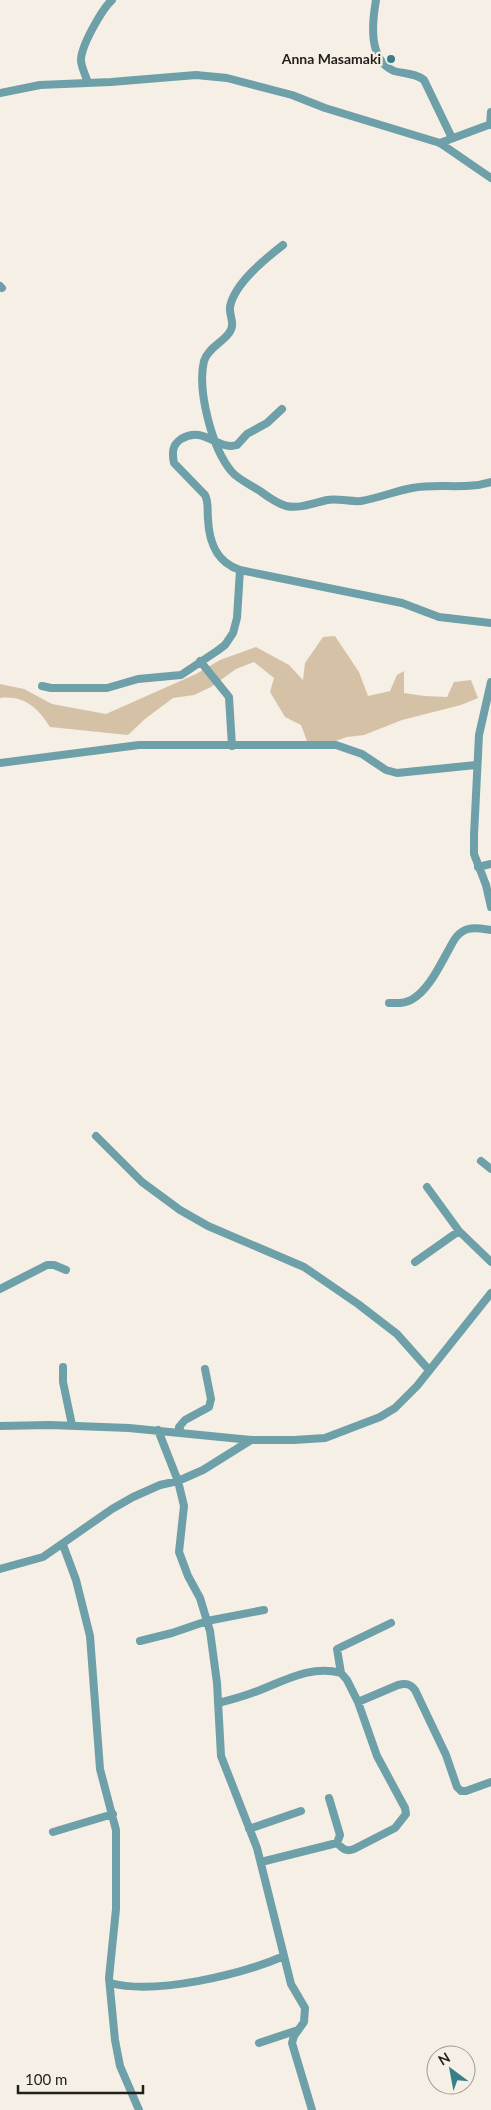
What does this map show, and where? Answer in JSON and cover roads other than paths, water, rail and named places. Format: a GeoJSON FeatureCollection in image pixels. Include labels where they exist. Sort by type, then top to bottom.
{"type":"FeatureCollection","features":[{"type":"Feature","properties":{"kind":"street"},"geometry":{"type":"LineString","coordinates":[[88,83],[81,60],[83,52],[99,15],[112,0]]}},
{"type":"Feature","properties":{"kind":"street"},"geometry":{"type":"LineString","coordinates":[[376,0],[374,45],[380,62],[390,69],[418,76],[424,80],[452,138]]}},
{"type":"Feature","properties":{"kind":"street"},"geometry":{"type":"LineString","coordinates":[[0,93],[40,86],[196,75],[226,78],[292,95],[325,108],[440,143],[491,178]]}},
{"type":"Feature","properties":{"kind":"street"},"geometry":{"type":"LineString","coordinates":[[440,143],[490,125],[491,112]]}},
{"type":"Feature","properties":{"kind":"street"},"geometry":{"type":"LineString","coordinates":[[283,245],[263,261],[236,291],[230,310],[232,328],[204,360],[205,399],[212,439],[233,473],[271,500],[286,506],[307,505],[340,499],[358,501],[412,488],[482,485],[491,482]]}},
{"type":"Feature","properties":{"kind":"street"},"geometry":{"type":"LineString","coordinates":[[282,409],[266,423],[247,434],[237,446],[225,444],[201,435],[183,438],[174,446],[174,463],[177,469],[191,479],[205,495],[209,529],[214,550],[220,558],[240,570],[402,602],[439,617],[491,623]]}},
{"type":"Feature","properties":{"kind":"street"},"geometry":{"type":"LineString","coordinates":[[42,686],[51,688],[107,688],[138,679],[181,674],[225,645],[233,633],[237,618],[240,570]]}},
{"type":"Feature","properties":{"kind":"street"},"geometry":{"type":"LineString","coordinates":[[200,661],[229,696],[232,746]]}},
{"type":"Feature","properties":{"kind":"street"},"geometry":{"type":"LineString","coordinates":[[491,682],[479,735],[474,835],[474,854],[486,885],[491,908]]}},
{"type":"Feature","properties":{"kind":"street"},"geometry":{"type":"LineString","coordinates":[[0,763],[138,745],[336,746],[362,754],[386,770],[397,773],[476,765]]}},
{"type":"Feature","properties":{"kind":"street"},"geometry":{"type":"LineString","coordinates":[[478,868],[491,864]]}},
{"type":"Feature","properties":{"kind":"street"},"geometry":{"type":"LineString","coordinates":[[389,1003],[403,1004],[420,994],[460,933],[470,928],[491,930]]}},
{"type":"Feature","properties":{"kind":"street"},"geometry":{"type":"LineString","coordinates":[[96,1136],[142,1182],[180,1210],[208,1226],[304,1267],[358,1304],[397,1334],[429,1370]]}},
{"type":"Feature","properties":{"kind":"street"},"geometry":{"type":"LineString","coordinates":[[481,1161],[491,1169]]}},
{"type":"Feature","properties":{"kind":"street"},"geometry":{"type":"LineString","coordinates":[[426,1187],[459,1231],[491,1262]]}},
{"type":"Feature","properties":{"kind":"street"},"geometry":{"type":"LineString","coordinates":[[415,1262],[459,1231]]}},
{"type":"Feature","properties":{"kind":"street"},"geometry":{"type":"LineString","coordinates":[[0,1289],[47,1265],[54,1265],[66,1270]]}},
{"type":"Feature","properties":{"kind":"street"},"geometry":{"type":"LineString","coordinates":[[0,1426],[72,1425],[158,1430],[251,1440],[325,1438],[391,1411],[406,1398],[489,1298]]}},
{"type":"Feature","properties":{"kind":"street"},"geometry":{"type":"LineString","coordinates":[[63,1367],[72,1425]]}},
{"type":"Feature","properties":{"kind":"street"},"geometry":{"type":"LineString","coordinates":[[181,1432],[179,1427],[185,1420],[209,1407],[211,1399],[205,1369]]}},
{"type":"Feature","properties":{"kind":"street"},"geometry":{"type":"LineString","coordinates":[[158,1430],[178,1481],[184,1506],[179,1552],[208,1621],[218,1702],[221,1756],[261,1862],[291,1984],[305,2008],[304,2022],[292,2042],[312,2110]]}},
{"type":"Feature","properties":{"kind":"street"},"geometry":{"type":"LineString","coordinates":[[0,1569],[43,1557],[133,1497],[203,1470],[251,1440]]}},
{"type":"Feature","properties":{"kind":"street"},"geometry":{"type":"LineString","coordinates":[[63,1545],[76,1580],[90,1636],[100,1770],[113,1814],[117,1842],[116,1909],[110,1983],[112,2016],[120,2066],[139,2110]]}},
{"type":"Feature","properties":{"kind":"street"},"geometry":{"type":"LineString","coordinates":[[140,1641],[208,1621],[264,1610]]}},
{"type":"Feature","properties":{"kind":"street"},"geometry":{"type":"LineString","coordinates":[[341,1673],[337,1649],[391,1623]]}},
{"type":"Feature","properties":{"kind":"street"},"geometry":{"type":"LineString","coordinates":[[218,1702],[252,1694],[299,1674],[336,1671],[341,1673],[347,1680],[358,1702],[377,1756],[405,1808],[406,1814],[396,1828],[354,1849],[344,1850],[337,1843]]}},
{"type":"Feature","properties":{"kind":"street"},"geometry":{"type":"LineString","coordinates":[[358,1702],[398,1685],[410,1684],[415,1690],[436,1732],[457,1787],[461,1791],[466,1791],[491,1782]]}},
{"type":"Feature","properties":{"kind":"street"},"geometry":{"type":"LineString","coordinates":[[329,1798],[340,1835],[337,1843]]}},
{"type":"Feature","properties":{"kind":"street"},"geometry":{"type":"LineString","coordinates":[[250,1829],[301,1811]]}},
{"type":"Feature","properties":{"kind":"street"},"geometry":{"type":"LineString","coordinates":[[53,1832],[113,1814]]}},
{"type":"Feature","properties":{"kind":"street"},"geometry":{"type":"LineString","coordinates":[[261,1862],[337,1843]]}},
{"type":"Feature","properties":{"kind":"street"},"geometry":{"type":"LineString","coordinates":[[110,1983],[133,1987],[196,1981],[243,1971],[284,1956]]}},
{"type":"Feature","properties":{"kind":"street"},"geometry":{"type":"LineString","coordinates":[[259,2043],[299,2030]]}},
{"type":"Feature","properties":{"kind":"place","name":"Anna Masamaki"},"geometry":{"type":"Point","coordinates":[391,59]}}]}
